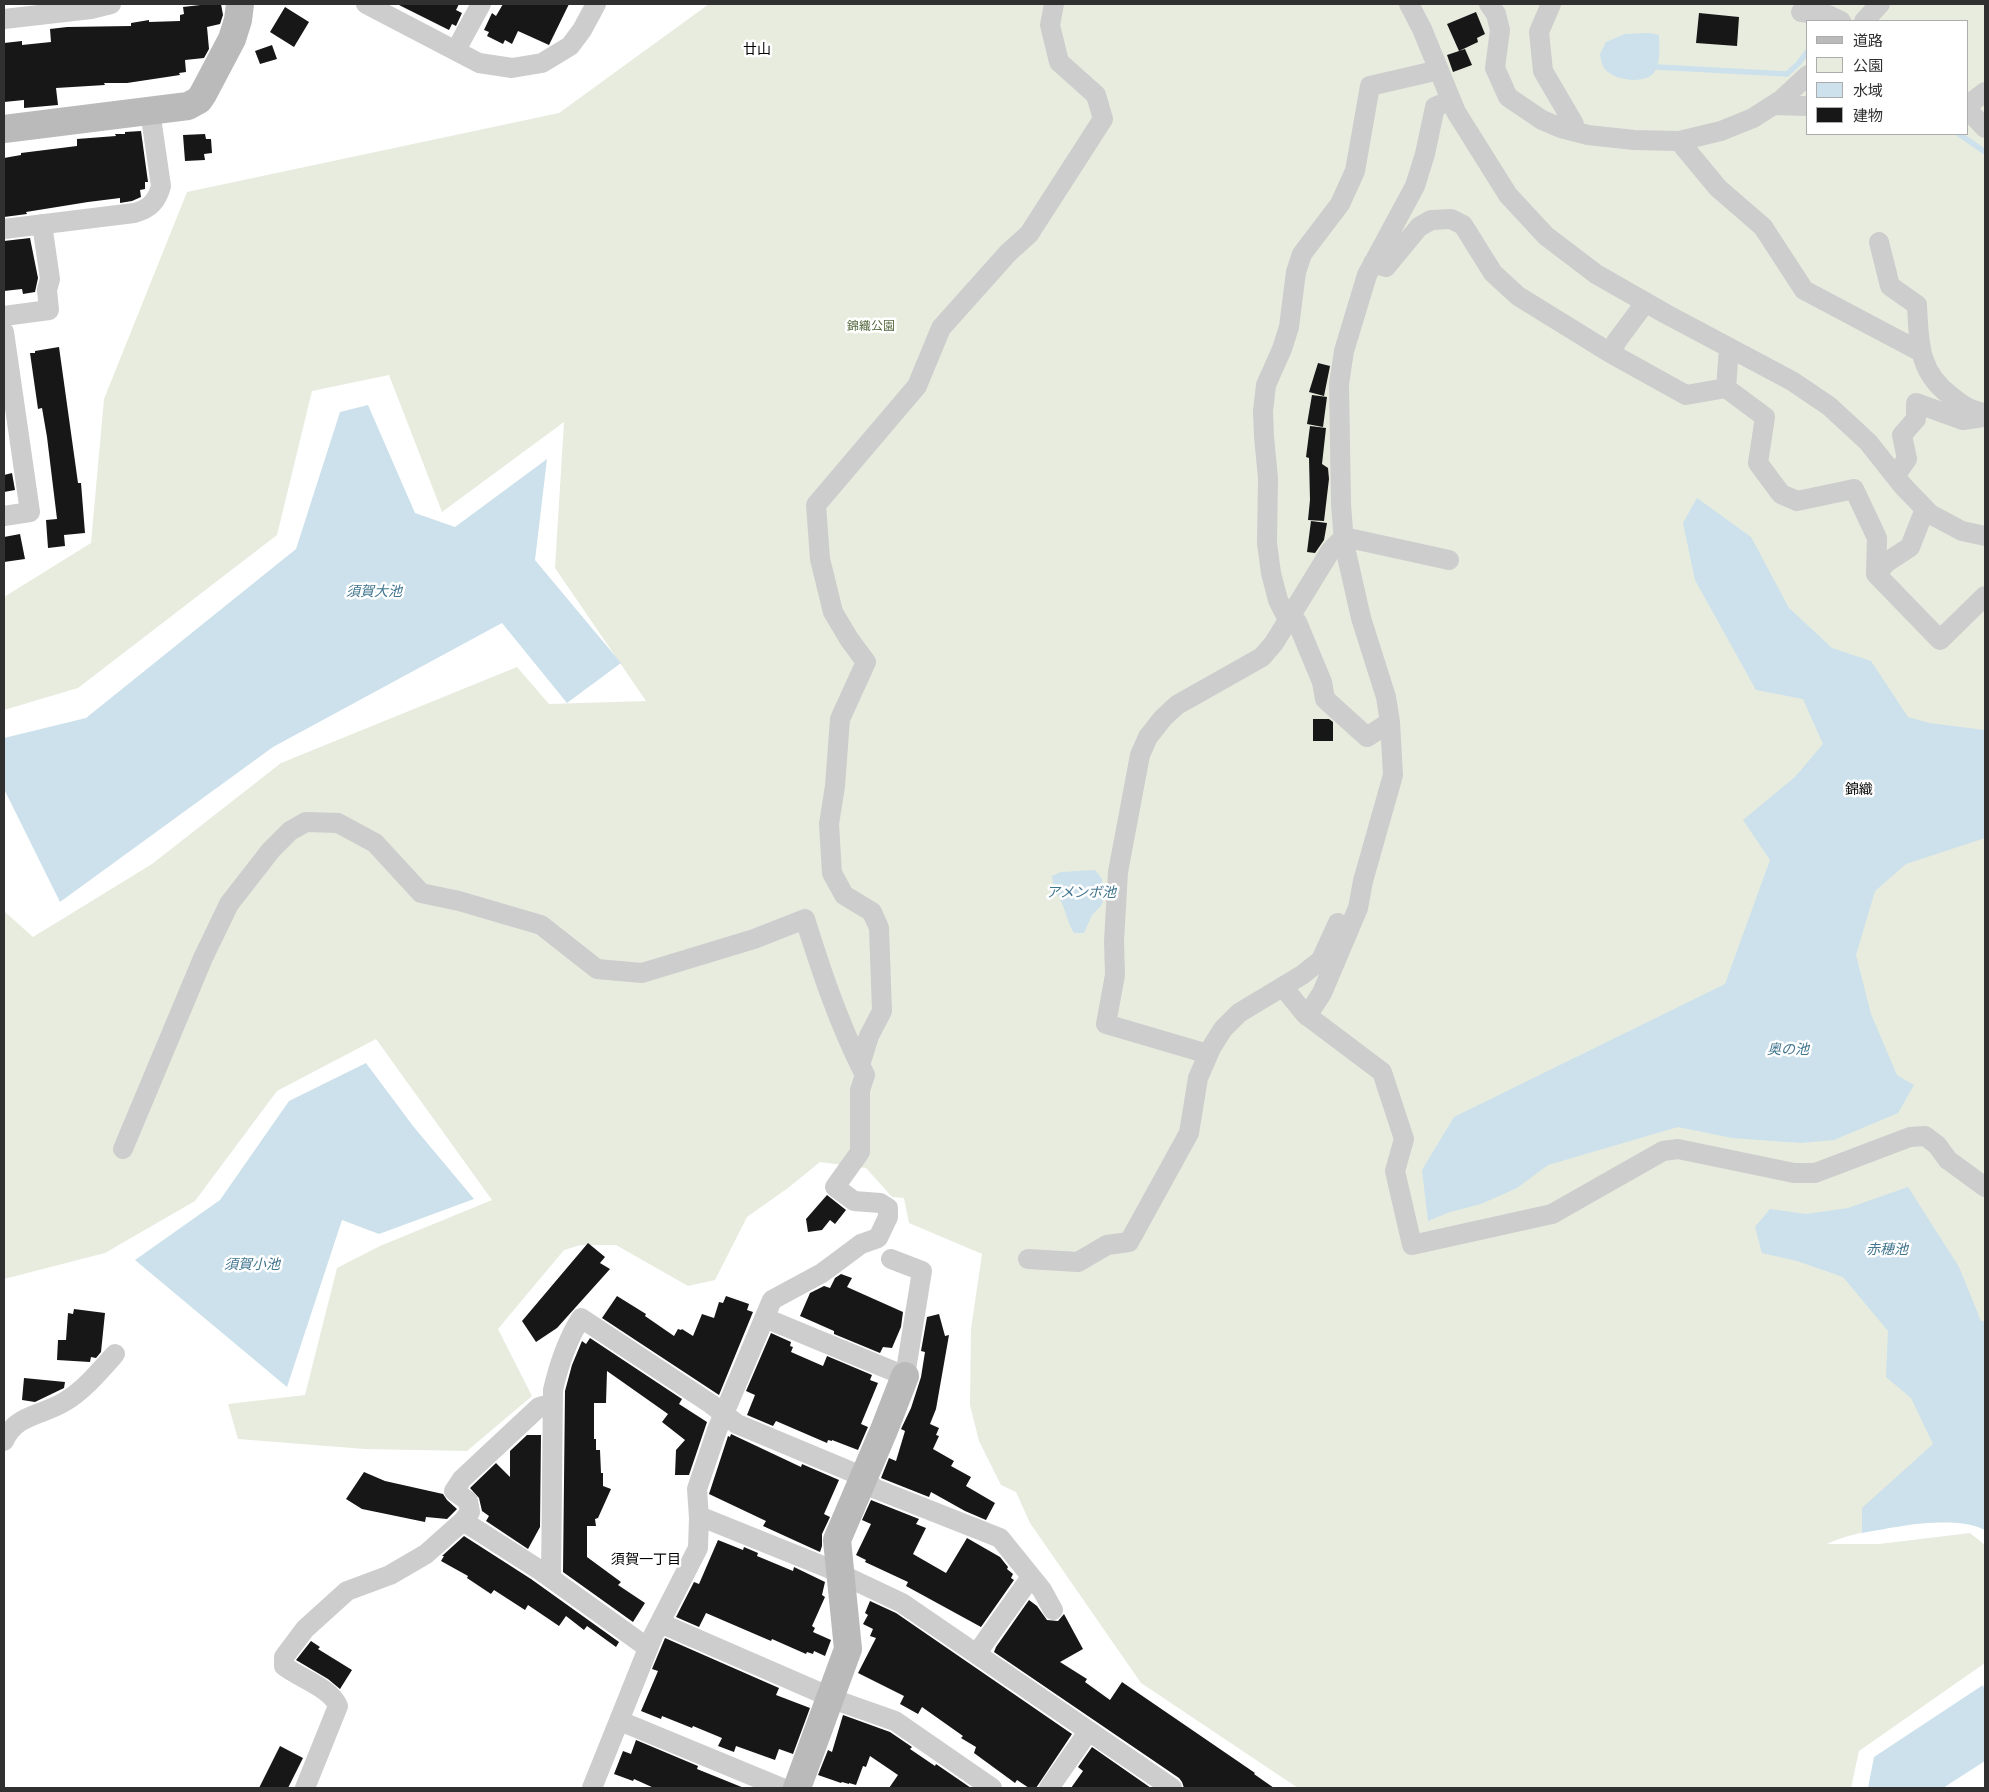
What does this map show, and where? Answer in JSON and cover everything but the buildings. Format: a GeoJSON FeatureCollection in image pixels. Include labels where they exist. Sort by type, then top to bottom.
{"type":"FeatureCollection","features":[{"type":"Feature","properties":{"kind":"street"},"geometry":{"type":"LineString","coordinates":[[4,20],[91,9],[111,4]]}},
{"type":"Feature","properties":{"kind":"street"},"geometry":{"type":"LineString","coordinates":[[4,129],[188,106],[199,100],[232,39],[238,20],[240,4]]}},
{"type":"Feature","properties":{"kind":"street"},"geometry":{"type":"LineString","coordinates":[[456,50],[481,4]]}},
{"type":"Feature","properties":{"kind":"street"},"geometry":{"type":"LineString","coordinates":[[370,5],[479,63],[512,68],[542,63],[570,46],[582,30],[596,4]]}},
{"type":"Feature","properties":{"kind":"street"},"geometry":{"type":"LineString","coordinates":[[860,1065],[869,1036],[882,1010],[879,928],[872,912],[844,895],[832,873],[829,824],[840,719],[866,662],[849,639],[834,612],[820,559],[816,505],[917,386],[941,328],[1008,253],[1030,234],[1102,119],[1096,95],[1059,62],[1050,25],[1054,4]]}},
{"type":"Feature","properties":{"kind":"street"},"geometry":{"type":"LineString","coordinates":[[1409,4],[1422,29],[1456,112],[1508,195],[1546,236],[1596,274],[1645,303],[1792,381],[1830,406],[1868,442],[1894,476],[1930,514],[1962,531],[1985,536]]}},
{"type":"Feature","properties":{"kind":"street"},"geometry":{"type":"LineString","coordinates":[[1489,4],[1496,14],[1500,30],[1495,68],[1508,97],[1542,120],[1574,132],[1634,140],[1679,141],[1721,131],[1753,118],[1773,105],[1806,77]]}},
{"type":"Feature","properties":{"kind":"street"},"geometry":{"type":"LineString","coordinates":[[1551,4],[1539,32],[1543,71],[1574,124],[1574,132]]}},
{"type":"Feature","properties":{"kind":"street"},"geometry":{"type":"LineString","coordinates":[[1865,20],[1880,4]]}},
{"type":"Feature","properties":{"kind":"street"},"geometry":{"type":"LineString","coordinates":[[1802,12],[1828,15],[1839,20]]}},
{"type":"Feature","properties":{"kind":"street"},"geometry":{"type":"LineString","coordinates":[[1390,722],[1367,737],[1325,699],[1322,682],[1297,622],[1285,614],[1278,600],[1270,573],[1267,543],[1268,478],[1263,411],[1266,385],[1289,328],[1296,272],[1302,254],[1340,204],[1355,171],[1370,86],[1438,70]]}},
{"type":"Feature","properties":{"kind":"street"},"geometry":{"type":"LineString","coordinates":[[1969,104],[1985,92]]}},
{"type":"Feature","properties":{"kind":"street"},"geometry":{"type":"LineString","coordinates":[[1307,1016],[1322,993],[1358,908],[1363,881],[1393,775],[1390,722],[1386,697],[1361,618],[1344,537],[1340,504],[1339,384],[1344,351],[1367,276],[1416,186],[1435,107],[1451,100]]}},
{"type":"Feature","properties":{"kind":"street"},"geometry":{"type":"LineString","coordinates":[[1773,105],[1806,106]]}},
{"type":"Feature","properties":{"kind":"street"},"geometry":{"type":"LineString","coordinates":[[4,228],[134,213],[144,211],[152,205],[158,197],[160,186],[150,111]]}},
{"type":"Feature","properties":{"kind":"street"},"geometry":{"type":"LineString","coordinates":[[1969,111],[1985,128]]}},
{"type":"Feature","properties":{"kind":"street"},"geometry":{"type":"LineString","coordinates":[[1679,141],[1718,188],[1763,227],[1804,290],[1921,352]]}},
{"type":"Feature","properties":{"kind":"street"},"geometry":{"type":"LineString","coordinates":[[1373,263],[1386,267],[1419,227],[1431,220],[1451,219],[1463,225],[1494,273],[1518,296],[1612,354],[1686,395],[1726,388],[1765,417],[1758,463],[1781,494],[1797,501],[1854,489],[1877,538],[1876,574],[1940,640],[1985,596]]}},
{"type":"Feature","properties":{"kind":"street"},"geometry":{"type":"LineString","coordinates":[[4,316],[49,310],[47,290],[50,279],[42,224]]}},
{"type":"Feature","properties":{"kind":"street"},"geometry":{"type":"LineString","coordinates":[[1880,242],[1890,286],[1917,305],[1919,346],[1928,372],[1939,388],[1969,410],[1985,414]]}},
{"type":"Feature","properties":{"kind":"street"},"geometry":{"type":"LineString","coordinates":[[1612,354],[1616,342],[1645,303]]}},
{"type":"Feature","properties":{"kind":"street"},"geometry":{"type":"LineString","coordinates":[[4,332],[30,512],[4,516]]}},
{"type":"Feature","properties":{"kind":"street"},"geometry":{"type":"LineString","coordinates":[[1726,388],[1729,348]]}},
{"type":"Feature","properties":{"kind":"street"},"geometry":{"type":"LineString","coordinates":[[1894,476],[1907,459],[1902,436],[1916,420],[1916,403],[1964,420],[1985,414]]}},
{"type":"Feature","properties":{"kind":"street"},"geometry":{"type":"LineString","coordinates":[[1876,574],[1887,562],[1910,547],[1925,509]]}},
{"type":"Feature","properties":{"kind":"street"},"geometry":{"type":"LineString","coordinates":[[1208,1054],[1106,1024],[1115,975],[1114,941],[1118,872],[1140,755],[1148,737],[1163,718],[1177,705],[1262,657],[1274,643],[1331,550],[1344,537]]}},
{"type":"Feature","properties":{"kind":"street"},"geometry":{"type":"LineString","coordinates":[[1344,537],[1449,560]]}},
{"type":"Feature","properties":{"kind":"street"},"geometry":{"type":"LineString","coordinates":[[123,1149],[203,958],[229,904],[271,850],[290,830],[306,822],[338,823],[375,843],[421,893],[459,901],[540,925],[597,969],[642,973],[754,939],[806,919],[825,984],[841,1026],[865,1075],[860,1090],[860,1152],[835,1187],[854,1201],[880,1203],[888,1208],[888,1217],[878,1238],[861,1244],[822,1273],[772,1300],[724,1414],[697,1489],[699,1516],[698,1548],[648,1648],[592,1788]]}},
{"type":"Feature","properties":{"kind":"street"},"geometry":{"type":"LineString","coordinates":[[1028,1259],[1078,1262],[1107,1245],[1129,1242],[1189,1133],[1198,1078],[1208,1054],[1223,1029],[1239,1013],[1302,976],[1321,960],[1352,895],[1363,881]]}},
{"type":"Feature","properties":{"kind":"street"},"geometry":{"type":"LineString","coordinates":[[1283,987],[1307,1016],[1382,1072],[1404,1139],[1395,1171],[1412,1245],[1552,1214],[1662,1151],[1678,1149],[1794,1173],[1816,1173],[1910,1137],[1925,1136],[1937,1144],[1948,1160],[1985,1187]]}},
{"type":"Feature","properties":{"kind":"street"},"geometry":{"type":"LineString","coordinates":[[796,1788],[848,1649],[837,1540],[905,1376],[922,1271],[890,1259]]}},
{"type":"Feature","properties":{"kind":"street"},"geometry":{"type":"LineString","coordinates":[[551,1578],[553,1390],[558,1369],[572,1332],[581,1318],[737,1424],[852,1472],[876,1489],[1000,1538],[1042,1590],[1053,1610]]}},
{"type":"Feature","properties":{"kind":"street"},"geometry":{"type":"LineString","coordinates":[[764,1318],[905,1376]]}},
{"type":"Feature","properties":{"kind":"street"},"geometry":{"type":"LineString","coordinates":[[4,1441],[9,1430],[17,1423],[64,1403],[73,1396],[115,1354]]}},
{"type":"Feature","properties":{"kind":"street"},"geometry":{"type":"LineString","coordinates":[[305,1788],[338,1706],[335,1699],[328,1693],[284,1666],[284,1657],[305,1629],[347,1591],[390,1575],[426,1554],[462,1521],[470,1512],[468,1501],[454,1491],[462,1478],[539,1407],[553,1403]]}},
{"type":"Feature","properties":{"kind":"street"},"geometry":{"type":"LineString","coordinates":[[699,1516],[840,1574],[902,1603],[1172,1788]]}},
{"type":"Feature","properties":{"kind":"street"},"geometry":{"type":"LineString","coordinates":[[462,1521],[551,1578],[648,1648]]}},
{"type":"Feature","properties":{"kind":"street"},"geometry":{"type":"LineString","coordinates":[[977,1653],[1031,1577]]}},
{"type":"Feature","properties":{"kind":"street"},"geometry":{"type":"LineString","coordinates":[[660,1623],[830,1696],[895,1721],[992,1788]]}},
{"type":"Feature","properties":{"kind":"street"},"geometry":{"type":"LineString","coordinates":[[620,1721],[782,1788]]}},
{"type":"Feature","properties":{"kind":"street"},"geometry":{"type":"LineString","coordinates":[[1049,1788],[1088,1732]]}},
{"type":"Feature","properties":{"kind":"green space","name":"錦織公園"},"geometry":{"type":"Polygon","coordinates":[[[709,4],[1985,4],[1985,1530],[1971,1524],[1918,1524],[1859,1533],[1827,1544],[1879,1544],[1970,1533],[1985,1545],[1985,1663],[1859,1751],[1851,1788],[1298,1788],[1141,1683],[1030,1523],[1016,1492],[1001,1485],[979,1441],[970,1405],[971,1329],[982,1254],[909,1223],[904,1198],[892,1197],[866,1168],[820,1162],[788,1188],[747,1217],[715,1280],[688,1286],[616,1245],[581,1245],[564,1250],[498,1329],[532,1396],[467,1451],[365,1449],[238,1439],[228,1404],[305,1395],[337,1268],[380,1246],[492,1200],[376,1039],[277,1091],[195,1201],[105,1253],[4,1279],[4,911],[33,937],[152,864],[281,763],[517,667],[549,704],[646,701],[555,568],[564,422],[442,512],[389,375],[312,391],[277,535],[78,688],[4,710],[4,597],[91,543],[104,399],[187,192],[559,113],[709,4]]]}},
{"type":"Feature","properties":{"kind":"water"},"geometry":{"type":"Polygon","coordinates":[[[1649,33],[1659,35],[1658,63],[1651,75],[1638,80],[1623,79],[1609,73],[1604,68],[1600,54],[1606,42],[1625,34],[1649,33]]]}},
{"type":"Feature","properties":{"kind":"water","name":"須賀大池"},"geometry":{"type":"Polygon","coordinates":[[[368,405],[415,513],[455,527],[547,459],[535,560],[621,663],[567,703],[502,623],[273,747],[60,902],[4,789],[4,738],[86,718],[296,549],[340,412],[368,405]]]}},
{"type":"Feature","properties":{"kind":"water","name":"奥の池"},"geometry":{"type":"Polygon","coordinates":[[[1697,498],[1751,537],[1789,608],[1832,648],[1871,661],[1908,717],[1929,723],[1985,730],[1985,838],[1906,864],[1875,891],[1856,955],[1871,1014],[1897,1075],[1914,1085],[1898,1113],[1834,1140],[1801,1143],[1732,1138],[1678,1127],[1548,1165],[1517,1188],[1481,1204],[1450,1212],[1428,1221],[1422,1170],[1454,1117],[1725,984],[1770,860],[1743,820],[1795,777],[1823,744],[1803,699],[1756,690],[1695,580],[1683,523],[1697,498]]]}},
{"type":"Feature","properties":{"kind":"water","name":"アメンボ池"},"geometry":{"type":"Polygon","coordinates":[[[1095,870],[1102,879],[1103,901],[1101,906],[1092,915],[1084,933],[1074,933],[1055,889],[1052,876],[1061,872],[1095,870]]]}},
{"type":"Feature","properties":{"kind":"water","name":"須賀小池"},"geometry":{"type":"Polygon","coordinates":[[[366,1063],[413,1126],[474,1199],[379,1234],[342,1220],[287,1387],[135,1260],[220,1200],[289,1101],[366,1063]]]}},
{"type":"Feature","properties":{"kind":"water","name":"赤穂池"},"geometry":{"type":"Polygon","coordinates":[[[1908,1187],[1959,1267],[1981,1321],[1985,1321],[1985,1530],[1972,1525],[1941,1522],[1908,1525],[1862,1533],[1862,1508],[1933,1444],[1911,1398],[1886,1377],[1888,1331],[1843,1277],[1797,1261],[1762,1253],[1755,1227],[1770,1209],[1806,1214],[1848,1208],[1908,1187]]]}},
{"type":"Feature","properties":{"kind":"water"},"geometry":{"type":"Polygon","coordinates":[[[1983,1685],[1985,1691],[1985,1761],[1943,1788],[1868,1788],[1874,1757],[1983,1685]]]}},
{"type":"Feature","properties":{"kind":"waterway"},"geometry":{"type":"LineString","coordinates":[[1656,67],[1787,74],[1806,54]]}},
{"type":"Feature","properties":{"kind":"waterway"},"geometry":{"type":"LineString","coordinates":[[1960,135],[1985,152]]}},
{"type":"Feature","properties":{"kind":"district","name":"廿山"},"geometry":{"type":"Point","coordinates":[757,50]}},
{"type":"Feature","properties":{"kind":"district","name":"錦織"},"geometry":{"type":"Point","coordinates":[1859,790]}},
{"type":"Feature","properties":{"kind":"district","name":"須賀一丁目"},"geometry":{"type":"Point","coordinates":[646,1560]}}]}
